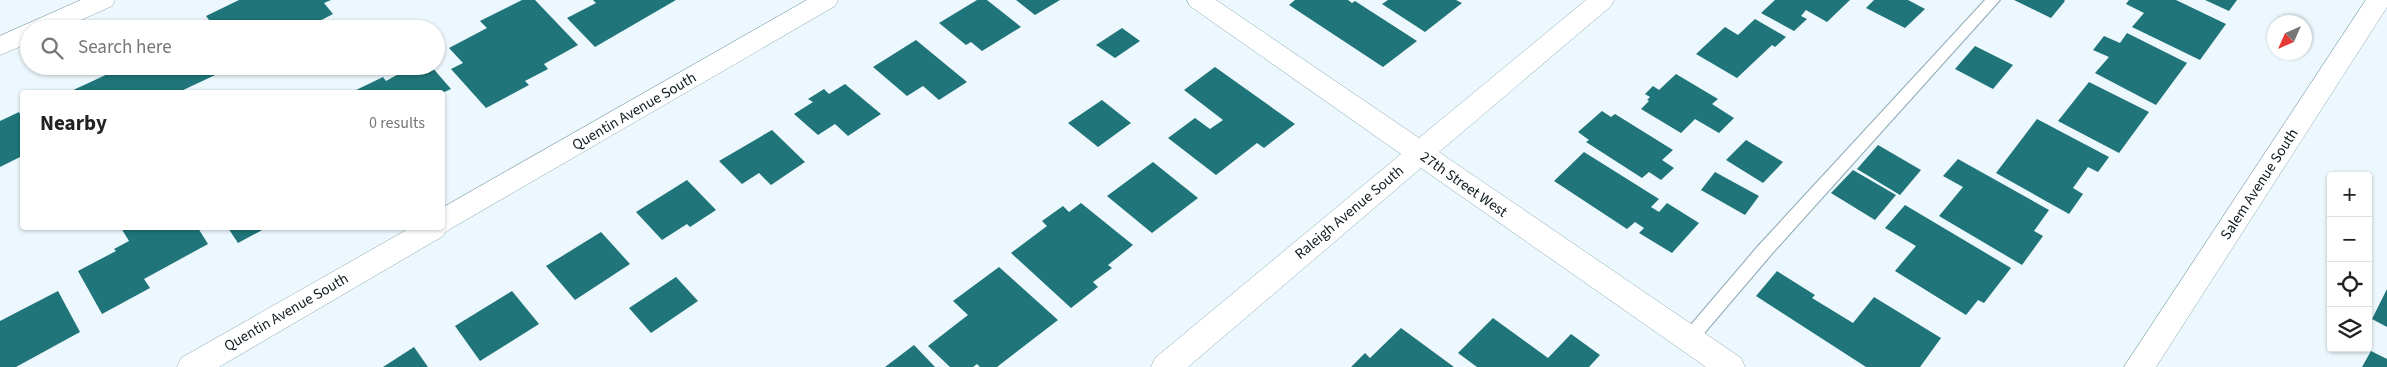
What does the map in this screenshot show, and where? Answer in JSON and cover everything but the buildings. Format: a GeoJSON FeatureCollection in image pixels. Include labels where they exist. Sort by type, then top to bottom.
{"type":"FeatureCollection","features":[{"type":"Feature","properties":{"kind":"street"},"geometry":{"type":"LineString","coordinates":[[58,20],[103,0]]}},
{"type":"Feature","properties":{"kind":"street","name":"Quentin Avenue South"},"geometry":{"type":"LineString","coordinates":[[445,220],[826,0]]}},
{"type":"Feature","properties":{"kind":"street","name":"27th Street West"},"geometry":{"type":"LineString","coordinates":[[1199,0],[1730,367]]}},
{"type":"Feature","properties":{"kind":"street","name":"Raleigh Avenue South"},"geometry":{"type":"LineString","coordinates":[[1166,367],[1602,0]]}},
{"type":"Feature","properties":{"kind":"street","name":"Salem Avenue South"},"geometry":{"type":"LineString","coordinates":[[2139,367],[2379,0]]}},
{"type":"Feature","properties":{"kind":"street"},"geometry":{"type":"LineString","coordinates":[[0,46],[20,37]]}},
{"type":"Feature","properties":{"kind":"street","name":"Quentin Avenue South"},"geometry":{"type":"LineString","coordinates":[[192,367],[430,230]]}},
{"type":"Feature","properties":{"kind":"lane"},"geometry":{"type":"LineString","coordinates":[[1689,339],[1764,251],[1993,0]]}}]}
